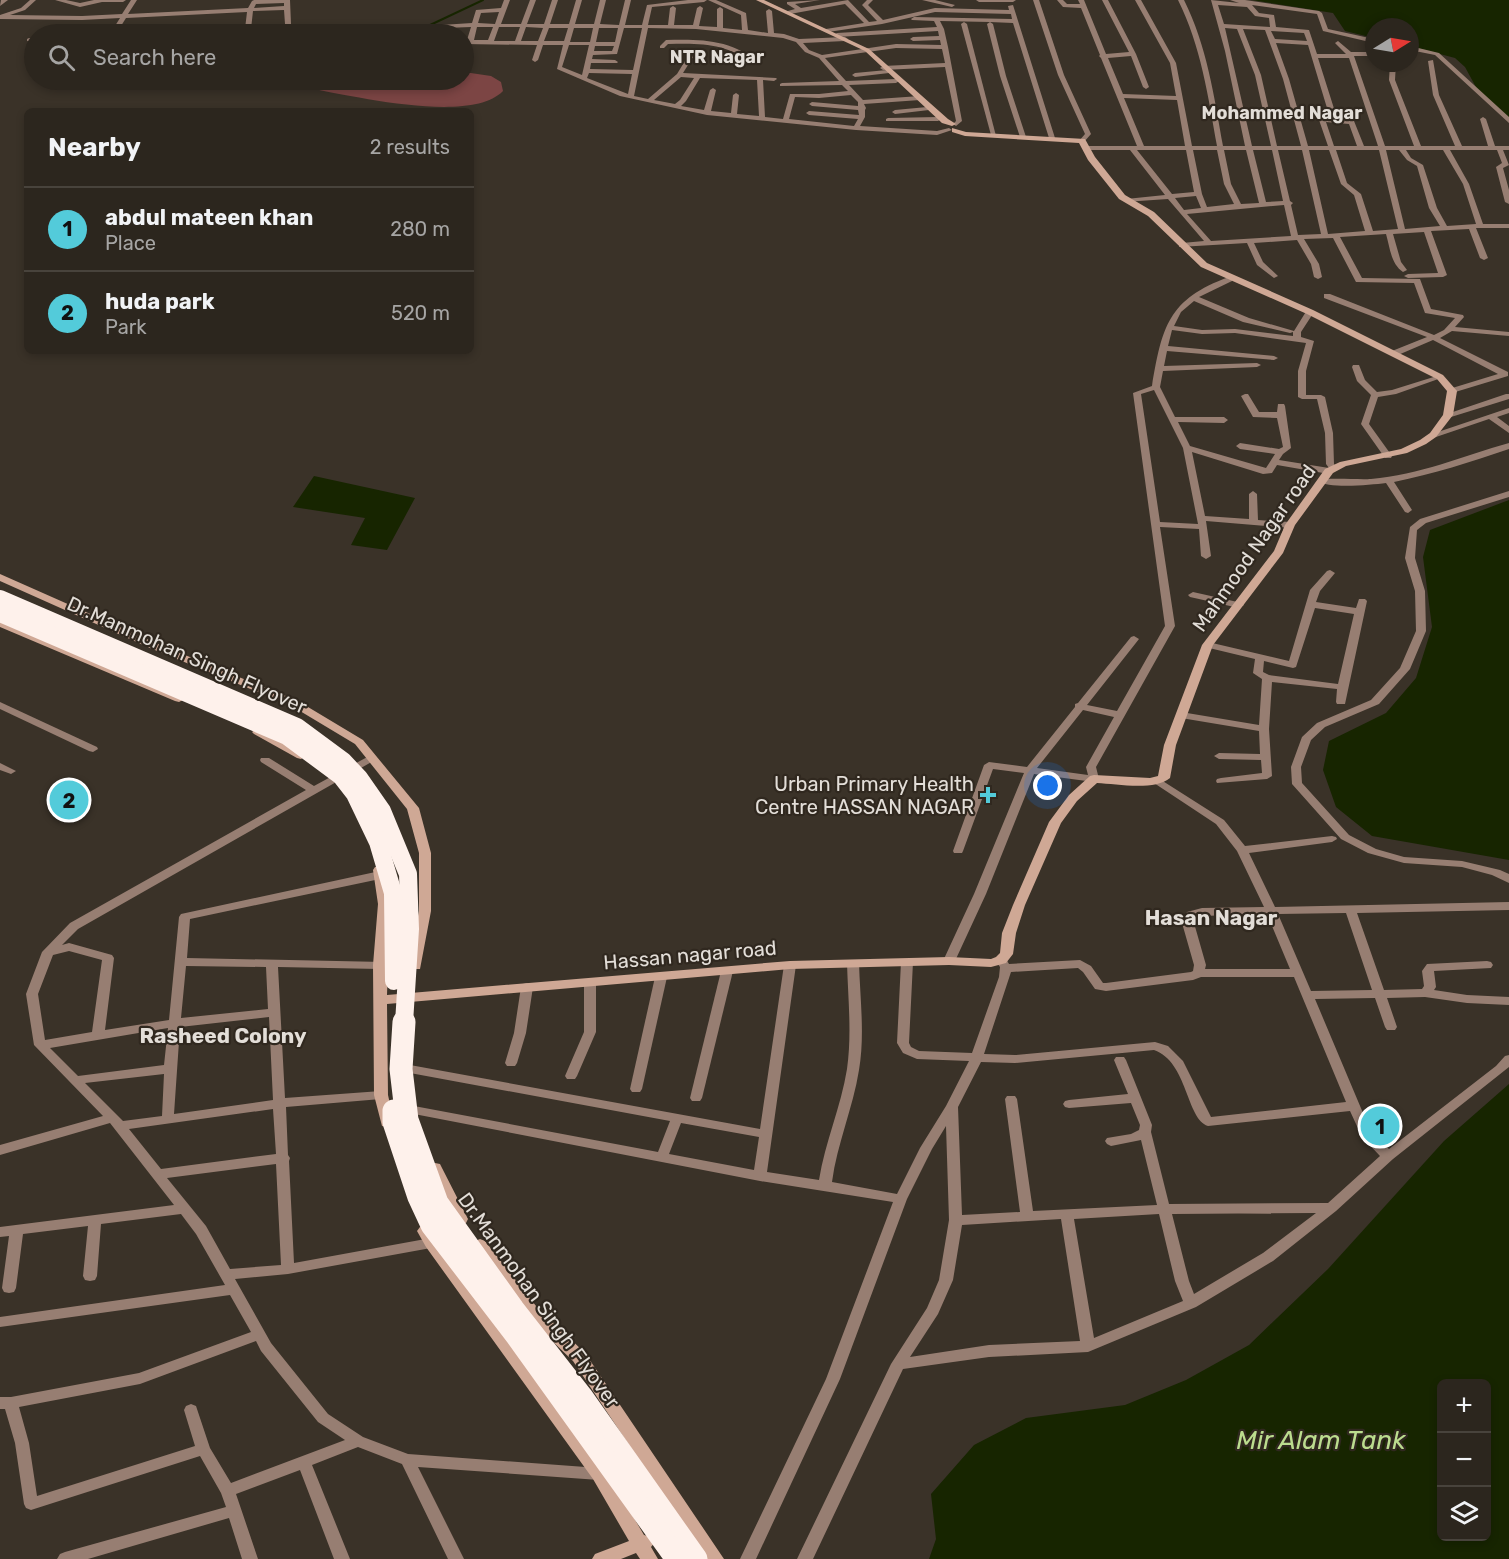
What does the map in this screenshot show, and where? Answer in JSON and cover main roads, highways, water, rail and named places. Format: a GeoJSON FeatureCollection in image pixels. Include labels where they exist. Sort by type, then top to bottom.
{"type":"FeatureCollection","features":[{"type":"Feature","properties":{"kind":"highway","name":"Dr.Manmohan Singh Flyover"},"geometry":{"type":"LineString","coordinates":[[0,599],[297,727],[343,761],[359,778],[382,811],[408,874],[410,929],[401,1069],[407,1120],[437,1203],[513,1308],[581,1396],[696,1559]]}},
{"type":"Feature","properties":{"kind":"highway","name":"Dr.Manmohan Singh Flyover"},"geometry":{"type":"LineString","coordinates":[[0,613],[288,736],[341,776],[355,794],[378,842],[393,892],[395,960],[391,1040],[394,1122],[419,1197],[432,1225],[518,1336],[677,1559]]}},
{"type":"Feature","properties":{"kind":"main road"},"geometry":{"type":"LineString","coordinates":[[759,0],[790,12],[865,50],[948,126]]}},
{"type":"Feature","properties":{"kind":"main road"},"geometry":{"type":"LineString","coordinates":[[886,69],[896,81],[948,126]]}},
{"type":"Feature","properties":{"kind":"main road","name":"Mahmood Nagar road"},"geometry":{"type":"LineString","coordinates":[[948,126],[965,134],[1052,138],[1084,145],[1126,201],[1151,214],[1195,259],[1229,279],[1310,312],[1440,376],[1452,392],[1448,415],[1433,435],[1404,451],[1331,469],[1322,481],[1290,525],[1279,551],[1208,645],[1170,746],[1164,778],[1158,782],[1094,779],[1073,798],[1055,822],[1019,905],[1009,933],[1004,964]]}},
{"type":"Feature","properties":{"kind":"main road"},"geometry":{"type":"LineString","coordinates":[[0,577],[294,703],[359,742],[413,808],[425,854],[425,911],[409,997],[410,1069],[414,1110],[428,1154],[458,1215],[530,1310],[579,1357],[716,1559]]}},
{"type":"Feature","properties":{"kind":"main road"},"geometry":{"type":"LineString","coordinates":[[0,623],[249,727],[299,753],[343,788],[359,816],[376,855],[380,875],[384,904],[380,965],[381,1095],[394,1152],[407,1193],[431,1243],[599,1474],[645,1552]]}},
{"type":"Feature","properties":{"kind":"main road","name":"Hassan nagar road"},"geometry":{"type":"LineString","coordinates":[[382,1000],[527,987],[590,984],[790,965],[949,961],[1004,964]]}},
{"type":"Feature","properties":{"kind":"main road"},"geometry":{"type":"LineString","coordinates":[[601,1559],[645,1552],[692,1524]]}},
{"type":"Feature","properties":{"kind":"water"},"geometry":{"type":"Polygon","coordinates":[[[1252,0],[1509,0],[1509,119],[1477,89],[1465,67],[1455,58],[1419,48],[1419,18],[1365,18],[1365,36],[1345,31],[1333,13],[1252,0]]]}},
{"type":"Feature","properties":{"kind":"water"},"geometry":{"type":"Polygon","coordinates":[[[314,476],[415,498],[387,550],[351,545],[365,518],[293,507],[314,476]]]}},
{"type":"Feature","properties":{"kind":"water"},"geometry":{"type":"Polygon","coordinates":[[[1509,500],[1509,860],[1372,836],[1336,807],[1323,770],[1329,741],[1386,713],[1416,678],[1432,627],[1423,557],[1430,530],[1509,500]]]}},
{"type":"Feature","properties":{"kind":"water","name":"Mir Alam Tank"},"geometry":{"type":"Polygon","coordinates":[[[1509,1084],[1509,1559],[929,1559],[936,1539],[931,1494],[974,1445],[1026,1418],[1125,1405],[1186,1380],[1249,1345],[1328,1269],[1444,1141],[1509,1084]]]}},
{"type":"Feature","properties":{"kind":"waterway"},"geometry":{"type":"LineString","coordinates":[[432,24],[483,0]]}},
{"type":"Feature","properties":{"kind":"place","name":"Urban Primary Health Centre HASSAN NAGAR"},"geometry":{"type":"Point","coordinates":[988,795]}},
{"type":"Feature","properties":{"kind":"place","name":"huda park"},"geometry":{"type":"Point","coordinates":[69,800]}},
{"type":"Feature","properties":{"kind":"place","name":"abdul mateen khan"},"geometry":{"type":"Point","coordinates":[1380,1126]}},
{"type":"Feature","properties":{"kind":"district","name":"NTR Nagar"},"geometry":{"type":"Point","coordinates":[717,57]}},
{"type":"Feature","properties":{"kind":"district","name":"Mohammed Nagar"},"geometry":{"type":"Point","coordinates":[1282,113]}},
{"type":"Feature","properties":{"kind":"district","name":"Hasan Nagar"},"geometry":{"type":"Point","coordinates":[1211,918]}},
{"type":"Feature","properties":{"kind":"district","name":"Rasheed Colony"},"geometry":{"type":"Point","coordinates":[223,1036]}}]}
